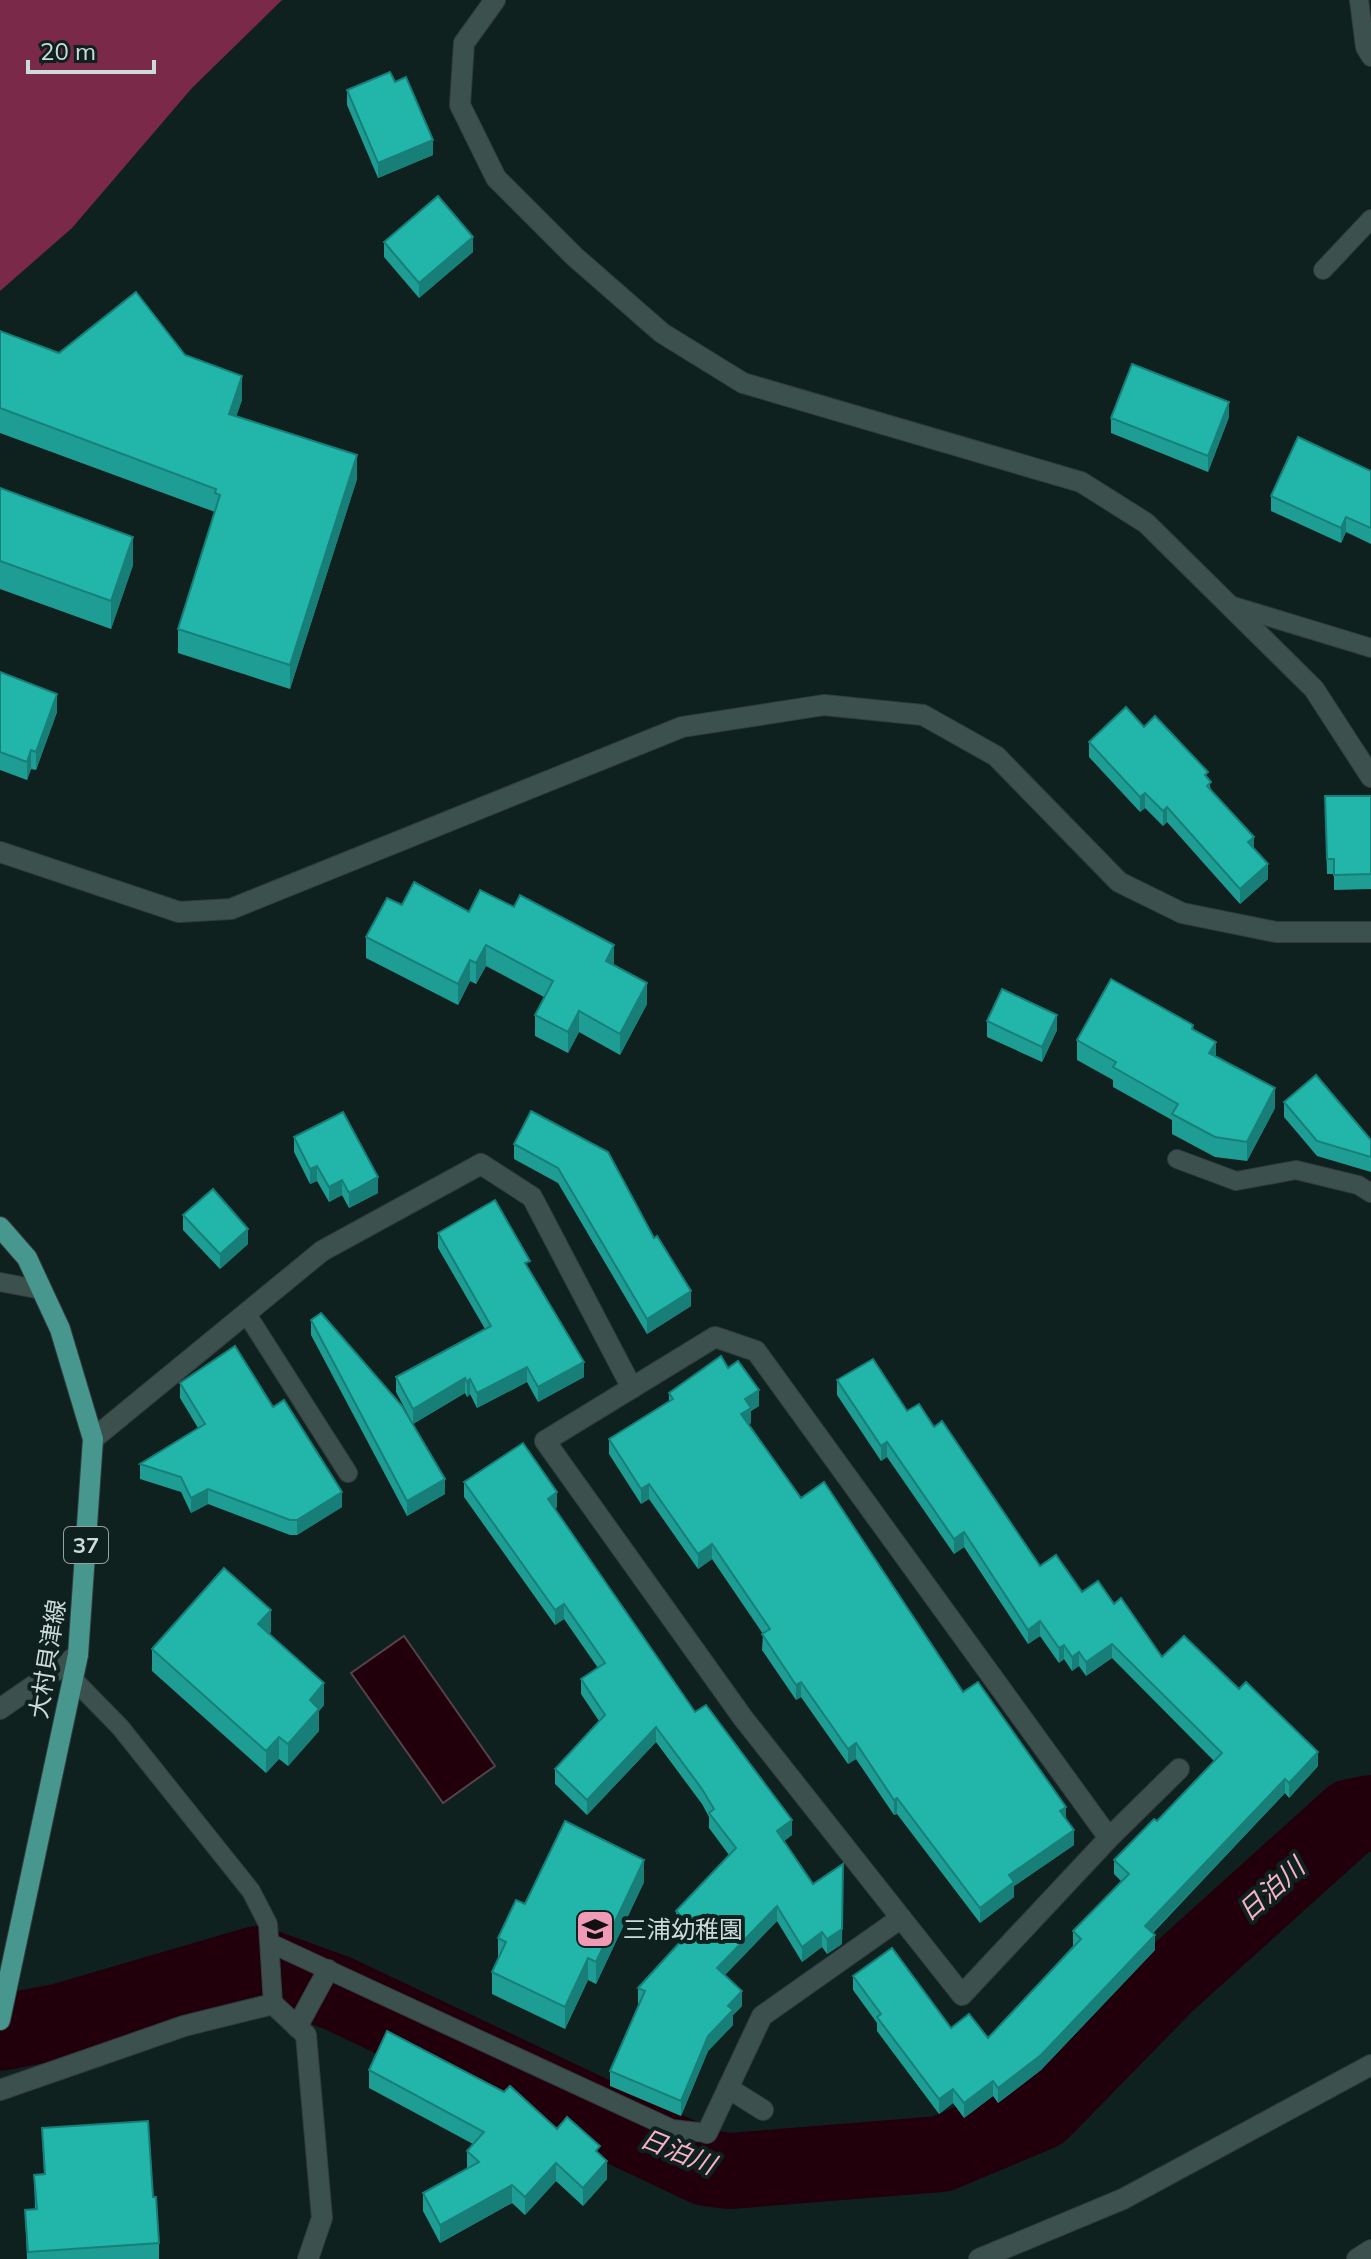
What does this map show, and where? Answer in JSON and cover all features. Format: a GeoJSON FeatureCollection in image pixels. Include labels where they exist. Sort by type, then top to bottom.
{"type":"FeatureCollection","features":[{"type":"Feature","properties":{"kind":"main road","name":"大村貝津線"},"geometry":{"type":"LineString","coordinates":[[0,1227],[27,1258],[60,1329],[93,1439],[78,1655],[0,2020]]}},
{"type":"Feature","properties":{"kind":"street"},"geometry":{"type":"LineString","coordinates":[[495,0],[464,43],[460,105],[496,178],[575,257],[662,333],[743,383],[1081,482],[1146,523],[1314,689],[1371,777]]}},
{"type":"Feature","properties":{"kind":"street"},"geometry":{"type":"LineString","coordinates":[[0,852],[179,912],[231,909],[682,727],[824,705],[923,715],[996,756],[1119,882],[1182,913],[1276,932],[1371,932]]}},
{"type":"Feature","properties":{"kind":"street"},"geometry":{"type":"LineString","coordinates":[[93,1439],[322,1251],[481,1164],[532,1197],[632,1388]]}},
{"type":"Feature","properties":{"kind":"street"},"geometry":{"type":"LineString","coordinates":[[1109,1838],[756,1351],[715,1337],[545,1441],[743,1718],[962,1995],[1109,1838],[1179,1769]]}},
{"type":"Feature","properties":{"kind":"street"},"geometry":{"type":"LineString","coordinates":[[0,1709],[78,1655]]}},
{"type":"Feature","properties":{"kind":"street"},"geometry":{"type":"LineString","coordinates":[[707,2133],[762,2016],[901,1918]]}},
{"type":"Feature","properties":{"kind":"street"},"geometry":{"type":"LineString","coordinates":[[298,2026],[328,1972]]}},
{"type":"Feature","properties":{"kind":"street"},"geometry":{"type":"LineString","coordinates":[[0,2090],[184,2026],[273,2002],[306,2035],[322,2218],[308,2259]]}},
{"type":"Feature","properties":{"kind":"street"},"geometry":{"type":"LineString","coordinates":[[979,2259],[1123,2199],[1371,2065]]}},
{"type":"Feature","properties":{"kind":"street"},"geometry":{"type":"LineString","coordinates":[[728,2088],[763,2110]]}},
{"type":"Feature","properties":{"kind":"street"},"geometry":{"type":"LineString","coordinates":[[1357,2259],[1371,2250]]}},
{"type":"Feature","properties":{"kind":"lane"},"geometry":{"type":"LineString","coordinates":[[1359,0],[1365,47],[1371,57]]}},
{"type":"Feature","properties":{"kind":"lane"},"geometry":{"type":"LineString","coordinates":[[1323,270],[1371,219]]}},
{"type":"Feature","properties":{"kind":"lane"},"geometry":{"type":"LineString","coordinates":[[1230,605],[1371,648]]}},
{"type":"Feature","properties":{"kind":"lane"},"geometry":{"type":"LineString","coordinates":[[1177,1159],[1236,1181],[1296,1170],[1358,1185],[1371,1193]]}},
{"type":"Feature","properties":{"kind":"lane"},"geometry":{"type":"LineString","coordinates":[[0,1282],[42,1290]]}},
{"type":"Feature","properties":{"kind":"lane"},"geometry":{"type":"LineString","coordinates":[[246,1313],[348,1473]]}},
{"type":"Feature","properties":{"kind":"lane"},"geometry":{"type":"LineString","coordinates":[[73,1679],[120,1727],[251,1891],[269,1934],[273,2002]]}},
{"type":"Feature","properties":{"kind":"lane"},"geometry":{"type":"LineString","coordinates":[[269,1934],[328,1972],[672,2129],[707,2133]]}},
{"type":"Feature","properties":{"kind":"shaded area"},"geometry":{"type":"Polygon","coordinates":[[[0,0],[282,0],[192,88],[72,228],[0,291],[0,0]]]}},
{"type":"Feature","properties":{"kind":"shaded area"},"geometry":{"type":"Polygon","coordinates":[[[404,1636],[495,1766],[443,1803],[351,1673],[404,1636]]]}},
{"type":"Feature","properties":{"kind":"building"},"geometry":{"type":"Polygon","coordinates":[[[390,72],[395,82],[406,77],[433,140],[378,163],[347,90],[390,72]]]}},
{"type":"Feature","properties":{"kind":"building"},"geometry":{"type":"Polygon","coordinates":[[[438,196],[473,237],[419,283],[384,242],[438,196]]]}},
{"type":"Feature","properties":{"kind":"building"},"geometry":{"type":"Polygon","coordinates":[[[136,292],[185,355],[242,376],[229,414],[357,455],[290,665],[178,629],[220,495],[215,493],[216,489],[0,408],[0,331],[59,353],[136,292]]]}},
{"type":"Feature","properties":{"kind":"building"},"geometry":{"type":"Polygon","coordinates":[[[1132,364],[1229,402],[1208,456],[1111,418],[1132,364]]]}},
{"type":"Feature","properties":{"kind":"building"},"geometry":{"type":"Polygon","coordinates":[[[1298,437],[1371,471],[1371,528],[1346,517],[1341,528],[1271,496],[1298,437]]]}},
{"type":"Feature","properties":{"kind":"building"},"geometry":{"type":"Polygon","coordinates":[[[0,488],[133,537],[111,601],[0,561],[0,488]]]}},
{"type":"Feature","properties":{"kind":"building"},"geometry":{"type":"Polygon","coordinates":[[[0,672],[57,694],[36,752],[31,750],[27,762],[0,752],[0,672]]]}},
{"type":"Feature","properties":{"kind":"building"},"geometry":{"type":"Polygon","coordinates":[[[1126,707],[1144,727],[1155,716],[1208,772],[1205,775],[1211,782],[1207,786],[1254,837],[1248,842],[1268,864],[1240,889],[1167,807],[1163,811],[1145,793],[1140,797],[1089,742],[1126,707]]]}},
{"type":"Feature","properties":{"kind":"building"},"geometry":{"type":"Polygon","coordinates":[[[1325,796],[1371,796],[1371,874],[1334,875],[1334,859],[1327,859],[1325,796]]]}},
{"type":"Feature","properties":{"kind":"building"},"geometry":{"type":"Polygon","coordinates":[[[414,882],[469,912],[480,890],[514,907],[520,895],[614,945],[606,961],[647,983],[620,1034],[579,1011],[568,1032],[535,1015],[553,981],[486,945],[476,963],[470,960],[458,984],[366,937],[387,898],[402,905],[414,882]]]}},
{"type":"Feature","properties":{"kind":"building"},"geometry":{"type":"Polygon","coordinates":[[[1111,979],[1193,1025],[1192,1029],[1216,1042],[1209,1053],[1275,1088],[1247,1142],[1215,1137],[1172,1114],[1178,1104],[1113,1067],[1116,1062],[1077,1040],[1111,979]]]}},
{"type":"Feature","properties":{"kind":"building"},"geometry":{"type":"Polygon","coordinates":[[[1002,989],[1057,1015],[1042,1047],[987,1021],[1002,989]]]}},
{"type":"Feature","properties":{"kind":"building"},"geometry":{"type":"Polygon","coordinates":[[[1316,1075],[1371,1140],[1371,1157],[1317,1141],[1284,1102],[1316,1075]]]}},
{"type":"Feature","properties":{"kind":"building"},"geometry":{"type":"Polygon","coordinates":[[[531,1111],[608,1152],[654,1238],[657,1236],[691,1291],[647,1319],[558,1168],[514,1144],[531,1111]]]}},
{"type":"Feature","properties":{"kind":"building"},"geometry":{"type":"Polygon","coordinates":[[[343,1112],[378,1177],[349,1193],[342,1180],[329,1187],[317,1166],[310,1169],[294,1137],[343,1112]]]}},
{"type":"Feature","properties":{"kind":"building"},"geometry":{"type":"Polygon","coordinates":[[[213,1189],[248,1229],[220,1254],[183,1215],[213,1189]]]}},
{"type":"Feature","properties":{"kind":"building"},"geometry":{"type":"Polygon","coordinates":[[[495,1200],[530,1261],[525,1263],[584,1362],[538,1387],[527,1367],[477,1393],[470,1379],[467,1382],[465,1378],[413,1409],[396,1377],[491,1326],[438,1233],[495,1200]]]}},
{"type":"Feature","properties":{"kind":"building"},"geometry":{"type":"Polygon","coordinates":[[[321,1313],[402,1406],[445,1479],[407,1501],[311,1320],[321,1313]]]}},
{"type":"Feature","properties":{"kind":"building"},"geometry":{"type":"Polygon","coordinates":[[[235,1346],[273,1407],[284,1400],[342,1492],[297,1520],[208,1489],[191,1498],[181,1477],[140,1464],[205,1424],[180,1383],[235,1346]]]}},
{"type":"Feature","properties":{"kind":"building"},"geometry":{"type":"Polygon","coordinates":[[[721,1356],[728,1368],[738,1361],[759,1390],[745,1399],[751,1408],[741,1414],[801,1498],[824,1482],[963,1692],[978,1682],[1066,1807],[1060,1811],[1074,1830],[1009,1875],[1014,1882],[980,1908],[897,1798],[894,1800],[856,1743],[848,1749],[801,1682],[796,1685],[762,1634],[770,1629],[712,1544],[698,1554],[649,1484],[641,1489],[609,1439],[673,1399],[669,1393],[721,1356]]]}},
{"type":"Feature","properties":{"kind":"building"},"geometry":{"type":"Polygon","coordinates":[[[873,1359],[907,1411],[919,1404],[934,1427],[942,1421],[1040,1566],[1056,1555],[1082,1592],[1098,1581],[1114,1604],[1121,1598],[1162,1657],[1184,1636],[1239,1689],[1246,1682],[1318,1752],[1289,1783],[1285,1779],[1145,1926],[1155,1935],[1041,2055],[998,2088],[993,2081],[964,2103],[953,2089],[939,2099],[877,2017],[881,2014],[853,1976],[892,1948],[951,2028],[969,2014],[988,2038],[1081,1939],[1073,1931],[1129,1874],[1114,1860],[1154,1819],[1157,1821],[1222,1753],[1112,1644],[1086,1662],[1079,1652],[1072,1657],[1064,1645],[1059,1648],[1040,1621],[1028,1630],[964,1532],[954,1539],[887,1442],[881,1446],[837,1380],[873,1359]]]}},
{"type":"Feature","properties":{"kind":"building"},"geometry":{"type":"Polygon","coordinates":[[[523,1443],[557,1492],[548,1499],[695,1712],[706,1705],[792,1820],[777,1831],[813,1884],[843,1864],[842,1929],[827,1939],[822,1932],[802,1947],[777,1906],[717,1968],[742,1991],[728,2006],[733,2010],[708,2036],[681,2101],[610,2071],[645,1991],[638,1988],[693,1928],[676,1911],[736,1848],[709,1813],[714,1809],[702,1789],[656,1727],[587,1800],[555,1769],[605,1715],[581,1679],[605,1663],[564,1604],[555,1610],[464,1482],[523,1443]]]}},
{"type":"Feature","properties":{"kind":"building"},"geometry":{"type":"Polygon","coordinates":[[[224,1568],[271,1610],[258,1624],[324,1683],[310,1700],[319,1709],[288,1744],[279,1737],[266,1751],[152,1649],[224,1568]]]}},
{"type":"Feature","properties":{"kind":"building"},"geometry":{"type":"Polygon","coordinates":[[[565,1821],[644,1860],[596,1962],[588,1958],[565,2007],[492,1972],[506,1942],[498,1938],[516,1900],[525,1904],[565,1821]]]}},
{"type":"Feature","properties":{"kind":"building"},"geometry":{"type":"Polygon","coordinates":[[[387,2031],[504,2092],[510,2086],[557,2129],[567,2117],[600,2146],[596,2151],[607,2161],[583,2188],[556,2163],[525,2197],[512,2185],[440,2225],[423,2193],[479,2162],[467,2151],[484,2132],[369,2070],[387,2031]]]}},
{"type":"Feature","properties":{"kind":"building"},"geometry":{"type":"Polygon","coordinates":[[[148,2121],[159,2243],[28,2252],[25,2210],[37,2209],[34,2175],[45,2174],[42,2128],[148,2121]]]}},
{"type":"Feature","properties":{"kind":"waterway","name":"日泊川"},"geometry":{"type":"LineString","coordinates":[[0,2033],[62,2021],[257,1964],[337,1993],[706,2168],[730,2171],[941,2154],[1041,2112],[1167,1983],[1351,1817],[1371,1813]]}},
{"type":"Feature","properties":{"kind":"place","name":"三浦幼稚園"},"geometry":{"type":"Point","coordinates":[595,1929]}}]}
